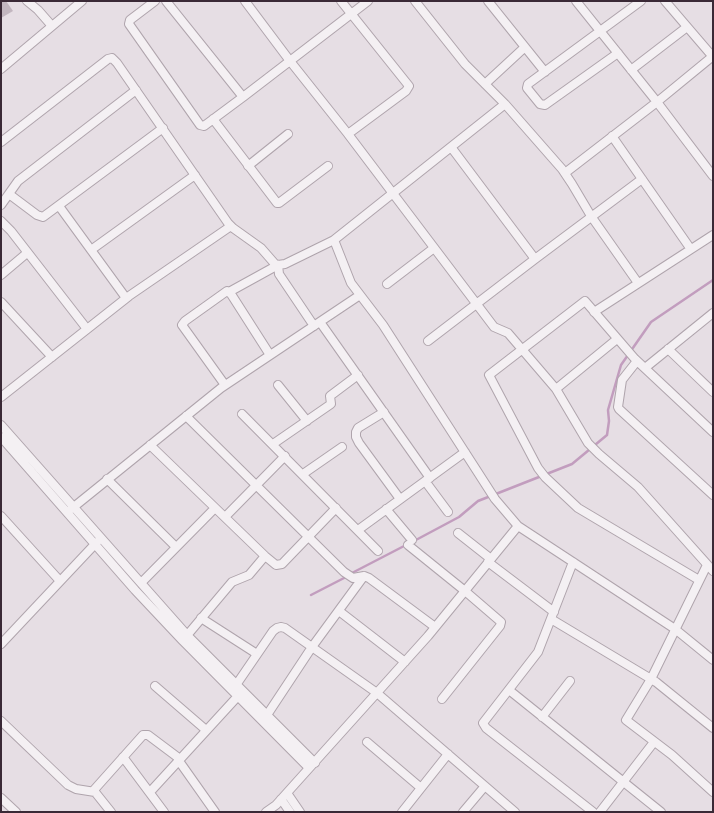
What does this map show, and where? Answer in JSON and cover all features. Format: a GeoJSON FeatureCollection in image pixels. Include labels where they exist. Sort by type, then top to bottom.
{"type":"FeatureCollection","features":[{"type":"Feature","properties":{"kind":"street"},"geometry":{"type":"LineString","coordinates":[[27,1],[38,10],[52,26]]}},
{"type":"Feature","properties":{"kind":"street"},"geometry":{"type":"LineString","coordinates":[[1,69],[82,1]]}},
{"type":"Feature","properties":{"kind":"street"},"geometry":{"type":"LineString","coordinates":[[155,1],[130,20],[129,24],[200,125],[204,126],[243,98],[368,1]]}},
{"type":"Feature","properties":{"kind":"street"},"geometry":{"type":"LineString","coordinates":[[166,1],[243,98]]}},
{"type":"Feature","properties":{"kind":"street"},"geometry":{"type":"LineString","coordinates":[[244,1],[348,134],[494,327],[508,333],[556,389],[588,443],[638,487],[710,568],[699,580],[651,679],[626,720],[672,756],[713,792]]}},
{"type":"Feature","properties":{"kind":"street"},"geometry":{"type":"LineString","coordinates":[[340,1],[409,86],[406,91],[348,134]]}},
{"type":"Feature","properties":{"kind":"street"},"geometry":{"type":"LineString","coordinates":[[415,1],[457,55],[505,104],[565,173],[592,216],[638,283]]}},
{"type":"Feature","properties":{"kind":"street"},"geometry":{"type":"LineString","coordinates":[[488,1],[545,72]]}},
{"type":"Feature","properties":{"kind":"street"},"geometry":{"type":"LineString","coordinates":[[576,1],[657,102],[713,176]]}},
{"type":"Feature","properties":{"kind":"street"},"geometry":{"type":"LineString","coordinates":[[618,53],[545,105],[542,105],[527,86],[600,30],[641,1]]}},
{"type":"Feature","properties":{"kind":"street"},"geometry":{"type":"LineString","coordinates":[[565,173],[657,102],[713,56],[665,1]]}},
{"type":"Feature","properties":{"kind":"street"},"geometry":{"type":"LineString","coordinates":[[631,70],[687,27]]}},
{"type":"Feature","properties":{"kind":"street"},"geometry":{"type":"LineString","coordinates":[[485,84],[525,47]]}},
{"type":"Feature","properties":{"kind":"street"},"geometry":{"type":"LineString","coordinates":[[1,142],[108,59],[114,60],[118,63],[231,226],[262,248],[278,266],[279,274],[358,375],[384,412],[448,512]]}},
{"type":"Feature","properties":{"kind":"street"},"geometry":{"type":"LineString","coordinates":[[1,205],[18,181],[136,90]]}},
{"type":"Feature","properties":{"kind":"street"},"geometry":{"type":"LineString","coordinates":[[225,385],[182,325],[185,321],[227,291],[229,292],[278,266],[334,240],[505,104]]}},
{"type":"Feature","properties":{"kind":"street"},"geometry":{"type":"LineString","coordinates":[[213,119],[277,203],[328,166]]}},
{"type":"Feature","properties":{"kind":"street"},"geometry":{"type":"LineString","coordinates":[[9,194],[40,217],[46,216],[163,128]]}},
{"type":"Feature","properties":{"kind":"street"},"geometry":{"type":"LineString","coordinates":[[248,166],[288,134]]}},
{"type":"Feature","properties":{"kind":"street"},"geometry":{"type":"LineString","coordinates":[[612,136],[690,248]]}},
{"type":"Feature","properties":{"kind":"street"},"geometry":{"type":"LineString","coordinates":[[451,146],[535,259]]}},
{"type":"Feature","properties":{"kind":"street"},"geometry":{"type":"LineString","coordinates":[[91,250],[195,175]]}},
{"type":"Feature","properties":{"kind":"street"},"geometry":{"type":"LineString","coordinates":[[428,341],[642,179]]}},
{"type":"Feature","properties":{"kind":"street"},"geometry":{"type":"LineString","coordinates":[[59,206],[126,298]]}},
{"type":"Feature","properties":{"kind":"street"},"geometry":{"type":"LineString","coordinates":[[1,221],[11,231],[87,329]]}},
{"type":"Feature","properties":{"kind":"street"},"geometry":{"type":"LineString","coordinates":[[1,397],[126,298],[231,226]]}},
{"type":"Feature","properties":{"kind":"street"},"geometry":{"type":"LineString","coordinates":[[594,312],[713,234]]}},
{"type":"Feature","properties":{"kind":"street"},"geometry":{"type":"LineString","coordinates":[[334,240],[349,279],[383,325],[490,489],[495,499],[518,526],[675,629],[713,660]]}},
{"type":"Feature","properties":{"kind":"street"},"geometry":{"type":"LineString","coordinates":[[387,284],[434,248]]}},
{"type":"Feature","properties":{"kind":"street"},"geometry":{"type":"LineString","coordinates":[[1,276],[27,253]]}},
{"type":"Feature","properties":{"kind":"street"},"geometry":{"type":"LineString","coordinates":[[229,292],[270,355]]}},
{"type":"Feature","properties":{"kind":"street"},"geometry":{"type":"LineString","coordinates":[[70,510],[225,385],[360,295]]}},
{"type":"Feature","properties":{"kind":"street"},"geometry":{"type":"LineString","coordinates":[[699,580],[578,508],[545,477],[538,468],[489,375],[522,348],[585,301],[636,360],[712,428]]}},
{"type":"Feature","properties":{"kind":"street"},"geometry":{"type":"LineString","coordinates":[[1,302],[52,357]]}},
{"type":"Feature","properties":{"kind":"street"},"geometry":{"type":"LineString","coordinates":[[645,368],[713,313]]}},
{"type":"Feature","properties":{"kind":"street"},"geometry":{"type":"LineString","coordinates":[[556,389],[617,338]]}},
{"type":"Feature","properties":{"kind":"street"},"geometry":{"type":"LineString","coordinates":[[668,349],[713,392]]}},
{"type":"Feature","properties":{"kind":"street"},"geometry":{"type":"LineString","coordinates":[[636,360],[622,380],[618,407],[619,410],[713,495]]}},
{"type":"Feature","properties":{"kind":"street"},"geometry":{"type":"LineString","coordinates":[[273,444],[331,404],[330,396],[358,375]]}},
{"type":"Feature","properties":{"kind":"street"},"geometry":{"type":"LineString","coordinates":[[278,385],[307,421]]}},
{"type":"Feature","properties":{"kind":"street"},"geometry":{"type":"LineString","coordinates":[[384,412],[358,428],[356,437],[400,499]]}},
{"type":"Feature","properties":{"kind":"street"},"geometry":{"type":"LineString","coordinates":[[242,414],[378,551]]}},
{"type":"Feature","properties":{"kind":"street"},"geometry":{"type":"LineString","coordinates":[[186,416],[344,572],[353,578],[364,576],[370,578],[435,627]]}},
{"type":"Feature","properties":{"kind":"street"},"geometry":{"type":"LineString","coordinates":[[1,425],[70,510],[94,545],[236,691],[312,766]]}},
{"type":"Feature","properties":{"kind":"street"},"geometry":{"type":"LineString","coordinates":[[1,437],[70,510],[101,538],[141,583],[185,638]]}},
{"type":"Feature","properties":{"kind":"street"},"geometry":{"type":"LineString","coordinates":[[150,445],[273,563],[279,565],[282,564],[336,508]]}},
{"type":"Feature","properties":{"kind":"street"},"geometry":{"type":"LineString","coordinates":[[303,474],[342,447]]}},
{"type":"Feature","properties":{"kind":"street"},"geometry":{"type":"LineString","coordinates":[[358,530],[465,452]]}},
{"type":"Feature","properties":{"kind":"street"},"geometry":{"type":"LineString","coordinates":[[225,517],[285,456]]}},
{"type":"Feature","properties":{"kind":"street"},"geometry":{"type":"LineString","coordinates":[[107,479],[176,548]]}},
{"type":"Feature","properties":{"kind":"street"},"geometry":{"type":"LineString","coordinates":[[141,583],[215,508]]}},
{"type":"Feature","properties":{"kind":"street"},"geometry":{"type":"LineString","coordinates":[[386,509],[410,542],[500,620],[501,624],[442,699]]}},
{"type":"Feature","properties":{"kind":"street"},"geometry":{"type":"LineString","coordinates":[[1,516],[60,581]]}},
{"type":"Feature","properties":{"kind":"street"},"geometry":{"type":"LineString","coordinates":[[266,812],[276,805],[377,693],[435,627],[518,526]]}},
{"type":"Feature","properties":{"kind":"street"},"geometry":{"type":"LineString","coordinates":[[458,533],[552,615],[651,679],[713,728]]}},
{"type":"Feature","properties":{"kind":"street"},"geometry":{"type":"LineString","coordinates":[[1,644],[101,538]]}},
{"type":"Feature","properties":{"kind":"street"},"geometry":{"type":"LineString","coordinates":[[185,638],[232,582],[249,575],[265,556]]}},
{"type":"Feature","properties":{"kind":"street"},"geometry":{"type":"LineString","coordinates":[[573,562],[535,657],[484,720],[484,726],[593,812]]}},
{"type":"Feature","properties":{"kind":"street"},"geometry":{"type":"LineString","coordinates":[[267,715],[312,648],[364,576]]}},
{"type":"Feature","properties":{"kind":"street"},"geometry":{"type":"LineString","coordinates":[[339,611],[404,662]]}},
{"type":"Feature","properties":{"kind":"street"},"geometry":{"type":"LineString","coordinates":[[201,618],[258,654]]}},
{"type":"Feature","properties":{"kind":"street"},"geometry":{"type":"LineString","coordinates":[[150,792],[206,730],[236,691],[273,631],[281,627],[285,628],[377,693],[515,812]]}},
{"type":"Feature","properties":{"kind":"street"},"geometry":{"type":"LineString","coordinates":[[542,717],[570,681]]}},
{"type":"Feature","properties":{"kind":"street"},"geometry":{"type":"LineString","coordinates":[[155,686],[206,730]]}},
{"type":"Feature","properties":{"kind":"street"},"geometry":{"type":"LineString","coordinates":[[508,690],[661,812]]}},
{"type":"Feature","properties":{"kind":"street"},"geometry":{"type":"LineString","coordinates":[[236,691],[267,715],[312,766]]}},
{"type":"Feature","properties":{"kind":"street"},"geometry":{"type":"LineString","coordinates":[[1,721],[68,785],[76,789],[93,791],[100,796],[111,812]]}},
{"type":"Feature","properties":{"kind":"street"},"geometry":{"type":"LineString","coordinates":[[93,791],[141,737],[148,735],[180,760],[215,812]]}},
{"type":"Feature","properties":{"kind":"street"},"geometry":{"type":"LineString","coordinates":[[367,742],[421,788]]}},
{"type":"Feature","properties":{"kind":"street"},"geometry":{"type":"LineString","coordinates":[[600,812],[654,742]]}},
{"type":"Feature","properties":{"kind":"street"},"geometry":{"type":"LineString","coordinates":[[402,812],[448,754]]}},
{"type":"Feature","properties":{"kind":"street"},"geometry":{"type":"LineString","coordinates":[[123,757],[164,812]]}},
{"type":"Feature","properties":{"kind":"street"},"geometry":{"type":"LineString","coordinates":[[463,812],[485,786]]}},
{"type":"Feature","properties":{"kind":"street"},"geometry":{"type":"LineString","coordinates":[[284,796],[290,812]]}},
{"type":"Feature","properties":{"kind":"street"},"geometry":{"type":"LineString","coordinates":[[284,796],[300,812]]}},
{"type":"Feature","properties":{"kind":"street"},"geometry":{"type":"LineString","coordinates":[[1,798],[16,812]]}},
{"type":"Feature","properties":{"kind":"building"},"geometry":{"type":"Polygon","coordinates":[[[1,1],[6,1],[13,11],[1,18],[1,1]]]}},
{"type":"Feature","properties":{"kind":"waterway"},"geometry":{"type":"LineString","coordinates":[[414,541],[459,517],[478,501],[572,464],[607,435],[609,421],[608,410],[621,365],[651,322],[713,280]]}},
{"type":"Feature","properties":{"kind":"waterway"},"geometry":{"type":"LineString","coordinates":[[350,574],[406,545]]}},
{"type":"Feature","properties":{"kind":"waterway"},"geometry":{"type":"LineString","coordinates":[[311,595],[346,577]]}}]}
